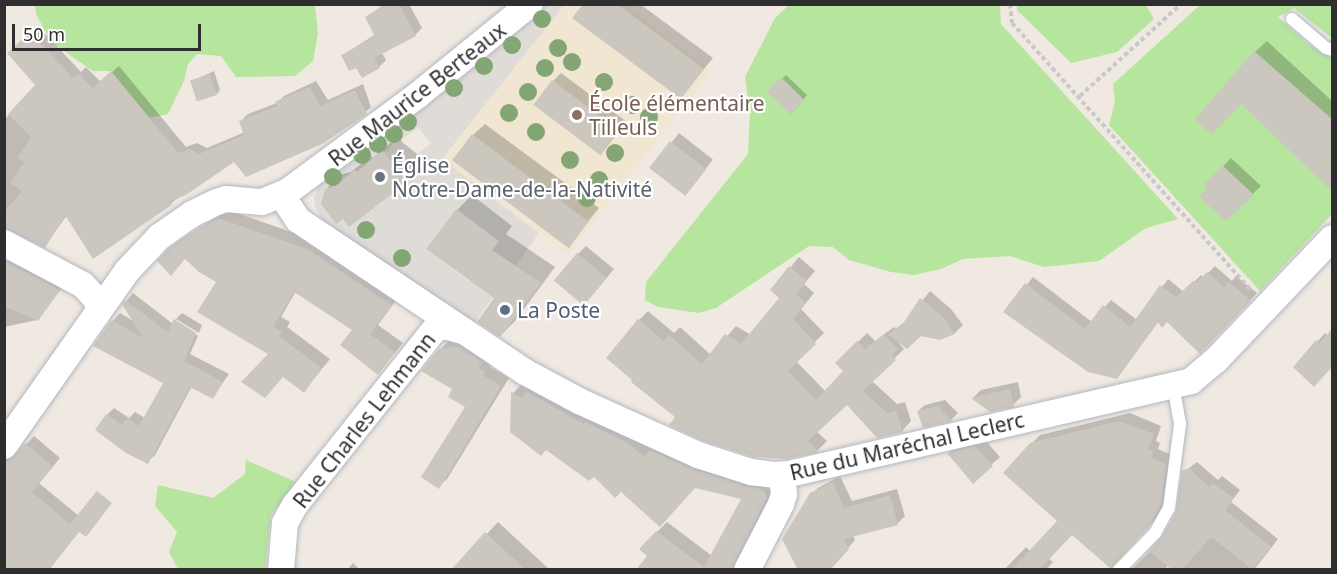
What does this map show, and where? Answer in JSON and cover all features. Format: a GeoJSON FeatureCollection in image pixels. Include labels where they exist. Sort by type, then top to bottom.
{"type":"FeatureCollection","features":[{"type":"Feature","properties":{"kind":"street","name":"Rue Maurice Berteaux"},"geometry":{"type":"LineString","coordinates":[[282,196],[304,182],[514,10]]}},
{"type":"Feature","properties":{"kind":"street","name":"Rue du Maréchal Leclerc"},"geometry":{"type":"LineString","coordinates":[[282,196],[298,220],[459,330],[525,372],[668,442],[727,465],[760,474],[782,475],[1173,386],[1202,374],[1266,306],[1329,248]]}},
{"type":"Feature","properties":{"kind":"street"},"geometry":{"type":"LineString","coordinates":[[67,277],[100,278],[192,214],[217,202],[226,199],[262,202],[282,196]]}},
{"type":"Feature","properties":{"kind":"street"},"geometry":{"type":"LineString","coordinates":[[4,446],[127,271],[159,237]]}},
{"type":"Feature","properties":{"kind":"street"},"geometry":{"type":"LineString","coordinates":[[4,243],[90,291],[98,305],[96,315]]}},
{"type":"Feature","properties":{"kind":"street"},"geometry":{"type":"LineString","coordinates":[[424,306],[432,318],[430,334]]}},
{"type":"Feature","properties":{"kind":"street","name":"Rue Charles Lehmann"},"geometry":{"type":"LineString","coordinates":[[281,570],[285,523],[295,505],[430,334],[442,326],[459,330]]}},
{"type":"Feature","properties":{"kind":"street"},"geometry":{"type":"LineString","coordinates":[[747,570],[781,504],[784,494],[782,475]]}},
{"type":"Feature","properties":{"kind":"lane"},"geometry":{"type":"LineString","coordinates":[[1292,19],[1326,48],[1332,50]]}},
{"type":"Feature","properties":{"kind":"lane"},"geometry":{"type":"LineString","coordinates":[[1119,570],[1155,533],[1169,508],[1180,424],[1173,386]]}},
{"type":"Feature","properties":{"kind":"path"},"geometry":{"type":"LineString","coordinates":[[1010,4],[1012,23],[1080,96],[1266,306]]}},
{"type":"Feature","properties":{"kind":"path"},"geometry":{"type":"LineString","coordinates":[[1080,96],[1181,4]]}},
{"type":"Feature","properties":{"kind":"shaded area"},"geometry":{"type":"Polygon","coordinates":[[[539,5],[564,5],[442,159],[539,233],[471,328],[357,249],[323,221],[314,199],[320,181],[539,5]],[[418,128],[397,143],[395,142],[385,153],[383,150],[371,163],[368,160],[366,163],[368,165],[358,173],[355,170],[334,192],[329,187],[326,188],[324,195],[349,226],[365,214],[363,211],[381,203],[389,192],[392,195],[394,193],[392,190],[408,182],[406,178],[414,172],[420,174],[421,172],[415,169],[417,160],[421,161],[422,158],[416,155],[431,143],[418,128]],[[456,209],[426,249],[469,281],[498,241],[456,209]]]}},
{"type":"Feature","properties":{"kind":"shaded area","name":"École élémentaire Tilleuls"},"geometry":{"type":"Polygon","coordinates":[[[564,5],[626,5],[712,71],[568,254],[442,159],[564,5]]]}},
{"type":"Feature","properties":{"kind":"green space"},"geometry":{"type":"Polygon","coordinates":[[[35,5],[315,5],[318,33],[313,61],[295,76],[236,77],[221,56],[197,54],[188,64],[184,81],[168,114],[149,118],[111,71],[93,71],[51,42],[36,14],[35,5]]]}},
{"type":"Feature","properties":{"kind":"green space"},"geometry":{"type":"Polygon","coordinates":[[[789,5],[1000,5],[1001,24],[1178,219],[1146,228],[1099,261],[1044,267],[1010,256],[963,259],[941,269],[914,275],[891,272],[849,260],[833,247],[809,246],[716,308],[699,313],[658,307],[645,300],[646,282],[748,154],[750,114],[745,77],[775,18],[789,5]]]}},
{"type":"Feature","properties":{"kind":"green space"},"geometry":{"type":"Polygon","coordinates":[[[1017,5],[1146,5],[1154,19],[1117,52],[1071,63],[1017,10],[1017,5]]]}},
{"type":"Feature","properties":{"kind":"green space"},"geometry":{"type":"Polygon","coordinates":[[[1200,5],[1332,5],[1332,38],[1294,8],[1278,17],[1308,44],[1332,58],[1332,214],[1260,291],[1109,125],[1115,102],[1113,84],[1200,5]]]}},
{"type":"Feature","properties":{"kind":"green space"},"geometry":{"type":"Polygon","coordinates":[[[246,460],[296,482],[271,515],[265,569],[178,569],[169,552],[177,532],[155,506],[158,485],[213,498],[245,474],[246,460]]]}},
{"type":"Feature","properties":{"kind":"building"},"geometry":{"type":"Polygon","coordinates":[[[388,4],[399,4],[416,36],[374,58],[380,68],[362,78],[356,68],[349,71],[341,55],[375,37],[365,17],[388,4]]]}},
{"type":"Feature","properties":{"kind":"building"},"geometry":{"type":"Polygon","coordinates":[[[583,4],[617,4],[704,69],[681,99],[572,18],[583,4]]]}},
{"type":"Feature","properties":{"kind":"building"},"geometry":{"type":"Polygon","coordinates":[[[30,32],[73,78],[78,73],[93,88],[111,71],[178,153],[190,149],[199,154],[244,135],[239,121],[277,106],[275,102],[309,87],[321,106],[355,90],[367,114],[322,144],[246,177],[234,162],[186,195],[167,202],[173,204],[93,259],[65,215],[45,248],[4,228],[4,212],[22,191],[10,183],[24,162],[17,158],[31,137],[8,114],[35,85],[7,53],[30,32]]]}},
{"type":"Feature","properties":{"kind":"building"},"geometry":{"type":"Polygon","coordinates":[[[1254,51],[1332,119],[1332,191],[1241,104],[1212,135],[1195,119],[1254,51]]]}},
{"type":"Feature","properties":{"kind":"building"},"geometry":{"type":"Polygon","coordinates":[[[210,74],[217,95],[197,101],[190,80],[210,74]]]}},
{"type":"Feature","properties":{"kind":"building"},"geometry":{"type":"Polygon","coordinates":[[[781,77],[804,100],[790,114],[767,91],[781,77]]]}},
{"type":"Feature","properties":{"kind":"building"},"geometry":{"type":"Polygon","coordinates":[[[552,80],[619,131],[600,155],[533,105],[552,80]]]}},
{"type":"Feature","properties":{"kind":"building"},"geometry":{"type":"Polygon","coordinates":[[[472,134],[589,222],[569,248],[452,160],[472,134]]]}},
{"type":"Feature","properties":{"kind":"building"},"geometry":{"type":"Polygon","coordinates":[[[670,141],[706,169],[685,196],[649,168],[670,141]]]}},
{"type":"Feature","properties":{"kind":"building","name":"Église Notre-Dame-de-la-Nativité"},"geometry":{"type":"Polygon","coordinates":[[[383,149],[387,157],[414,177],[349,227],[343,219],[336,224],[321,204],[325,189],[334,186],[355,170],[357,172],[383,149]]]}},
{"type":"Feature","properties":{"kind":"building"},"geometry":{"type":"Polygon","coordinates":[[[1222,165],[1254,195],[1226,221],[1199,197],[1208,188],[1204,185],[1222,165]]]}},
{"type":"Feature","properties":{"kind":"building"},"geometry":{"type":"Polygon","coordinates":[[[456,209],[499,241],[492,250],[541,283],[500,337],[477,322],[494,298],[426,249],[456,209]]]}},
{"type":"Feature","properties":{"kind":"building"},"geometry":{"type":"Polygon","coordinates":[[[218,218],[307,249],[392,305],[370,334],[395,352],[378,375],[340,345],[352,330],[294,292],[273,326],[282,332],[279,336],[322,368],[304,393],[283,377],[265,398],[241,382],[268,354],[197,312],[216,282],[199,272],[185,259],[171,276],[157,261],[169,248],[218,218]]]}},
{"type":"Feature","properties":{"kind":"building"},"geometry":{"type":"Polygon","coordinates":[[[577,253],[607,278],[584,306],[554,281],[577,253]]]}},
{"type":"Feature","properties":{"kind":"building"},"geometry":{"type":"Polygon","coordinates":[[[5,261],[60,290],[38,321],[4,306],[5,261]]]}},
{"type":"Feature","properties":{"kind":"building"},"geometry":{"type":"Polygon","coordinates":[[[789,266],[807,281],[796,294],[806,303],[793,319],[816,344],[788,371],[816,400],[843,371],[835,363],[857,341],[865,349],[884,335],[898,349],[892,355],[896,360],[863,391],[887,413],[896,411],[903,432],[877,438],[847,405],[808,441],[819,452],[787,459],[754,457],[703,441],[669,425],[675,417],[631,382],[632,380],[606,358],[638,319],[664,341],[669,335],[702,364],[725,334],[741,344],[779,298],[770,290],[789,266]]]}},
{"type":"Feature","properties":{"kind":"building"},"geometry":{"type":"Polygon","coordinates":[[[1207,272],[1224,287],[1229,282],[1251,301],[1200,354],[1167,322],[1162,328],[1158,322],[1117,379],[1088,372],[1003,312],[1025,283],[1085,329],[1103,305],[1130,327],[1160,285],[1176,297],[1207,272]]]}},
{"type":"Feature","properties":{"kind":"building"},"geometry":{"type":"Polygon","coordinates":[[[920,298],[943,317],[955,334],[940,340],[921,336],[907,349],[888,335],[904,322],[920,298]]]}},
{"type":"Feature","properties":{"kind":"building"},"geometry":{"type":"Polygon","coordinates":[[[125,300],[168,332],[174,319],[196,333],[184,361],[223,382],[213,399],[190,387],[148,464],[126,453],[95,430],[106,414],[122,425],[127,418],[139,426],[163,383],[93,346],[112,320],[143,338],[122,304],[125,300]]]}},
{"type":"Feature","properties":{"kind":"building"},"geometry":{"type":"Polygon","coordinates":[[[1332,329],[1332,367],[1314,387],[1293,367],[1316,340],[1319,343],[1332,329]]]}},
{"type":"Feature","properties":{"kind":"building"},"geometry":{"type":"Polygon","coordinates":[[[459,346],[482,362],[478,368],[485,372],[483,375],[501,386],[439,489],[421,477],[465,407],[448,397],[452,389],[421,371],[439,349],[459,346]]]}},
{"type":"Feature","properties":{"kind":"building"},"geometry":{"type":"Polygon","coordinates":[[[1010,389],[1014,407],[990,412],[971,398],[1010,389]]]}},
{"type":"Feature","properties":{"kind":"building"},"geometry":{"type":"Polygon","coordinates":[[[526,391],[584,424],[585,422],[628,443],[644,457],[650,450],[693,469],[763,489],[767,498],[732,570],[636,570],[647,556],[639,549],[656,531],[704,567],[741,499],[695,488],[660,527],[621,492],[615,498],[594,477],[589,481],[546,450],[541,456],[510,432],[511,392],[522,398],[526,391]]]}},
{"type":"Feature","properties":{"kind":"building"},"geometry":{"type":"Polygon","coordinates":[[[937,406],[952,421],[923,428],[917,411],[937,406]]]}},
{"type":"Feature","properties":{"kind":"building"},"geometry":{"type":"Polygon","coordinates":[[[1119,421],[1154,434],[1148,449],[1153,451],[1151,457],[1166,464],[1161,505],[1148,528],[1110,568],[1072,535],[1039,570],[1011,570],[1057,521],[1003,473],[1030,443],[1119,421]]]}},
{"type":"Feature","properties":{"kind":"building"},"geometry":{"type":"Polygon","coordinates":[[[25,443],[53,467],[32,492],[70,524],[97,491],[112,503],[86,537],[79,532],[49,570],[4,570],[4,465],[25,443]]]}},
{"type":"Feature","properties":{"kind":"building"},"geometry":{"type":"Polygon","coordinates":[[[975,446],[993,466],[973,484],[947,453],[975,446]]]}},
{"type":"Feature","properties":{"kind":"building"},"geometry":{"type":"Polygon","coordinates":[[[1189,468],[1209,487],[1213,483],[1234,498],[1225,510],[1271,547],[1253,570],[1211,537],[1182,570],[1172,570],[1149,551],[1162,537],[1176,512],[1182,471],[1189,468]]]}},
{"type":"Feature","properties":{"kind":"building"},"geometry":{"type":"Polygon","coordinates":[[[833,482],[844,508],[890,495],[898,525],[844,539],[849,549],[830,570],[798,570],[782,539],[810,493],[833,482]]]}},
{"type":"Feature","properties":{"kind":"building"},"geometry":{"type":"Polygon","coordinates":[[[485,532],[526,570],[451,570],[485,532]]]}},
{"type":"Feature","properties":{"kind":"place","name":"École élémentaire Tilleuls"},"geometry":{"type":"Point","coordinates":[577,115]}},
{"type":"Feature","properties":{"kind":"place","name":"Église Notre-Dame-de-la-Nativité"},"geometry":{"type":"Point","coordinates":[380,177]}},
{"type":"Feature","properties":{"kind":"place","name":"La Poste"},"geometry":{"type":"Point","coordinates":[505,310]}}]}
